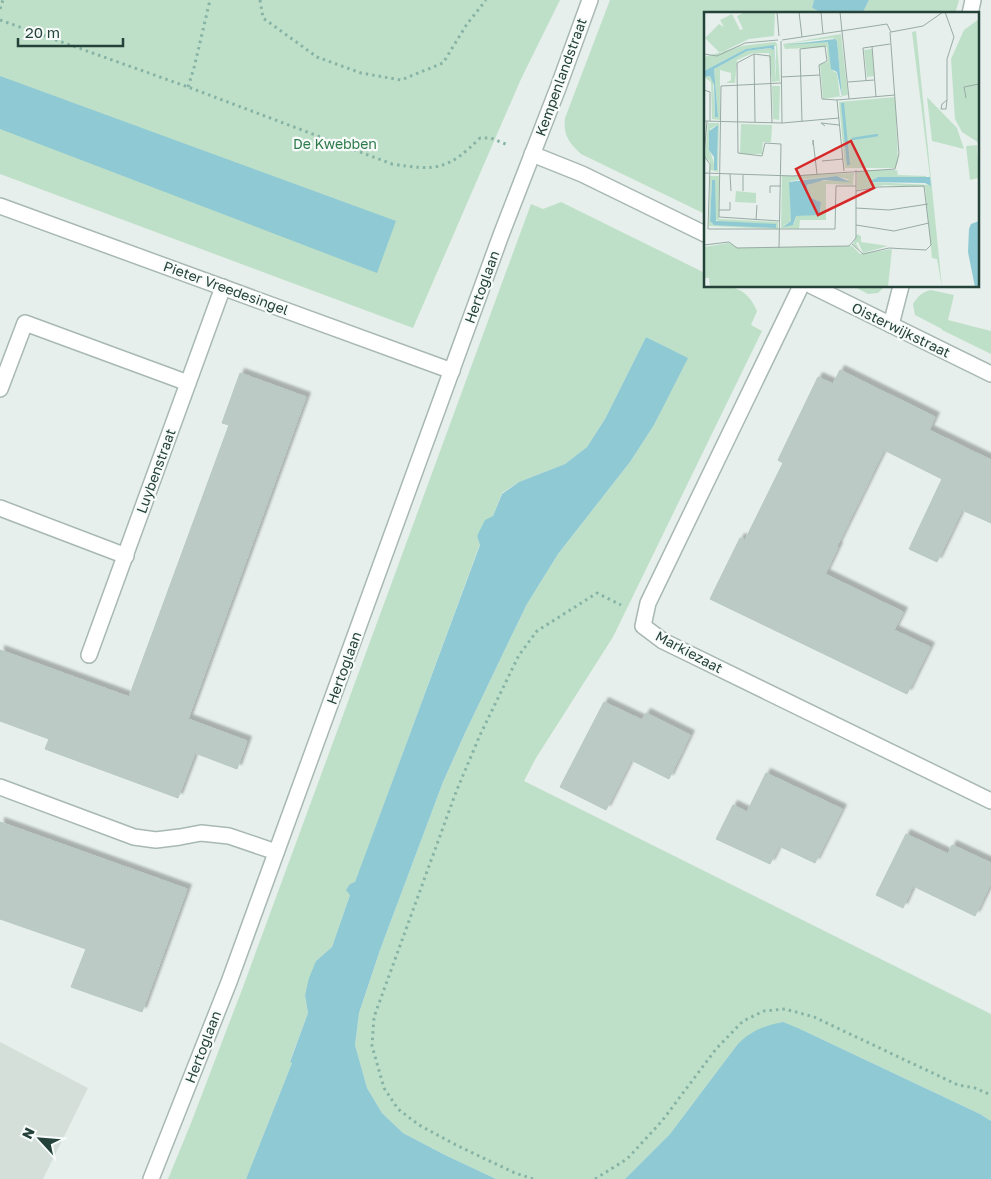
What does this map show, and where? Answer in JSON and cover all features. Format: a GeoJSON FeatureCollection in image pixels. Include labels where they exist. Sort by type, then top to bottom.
{"type":"FeatureCollection","features":[{"type":"Feature","properties":{"kind":"street","name":"Kempenlandstraat"},"geometry":{"type":"LineString","coordinates":[[532,154],[590,0]]}},
{"type":"Feature","properties":{"kind":"street"},"geometry":{"type":"LineString","coordinates":[[532,154],[582,174],[704,234]]}},
{"type":"Feature","properties":{"kind":"street","name":"Hertoglaan"},"geometry":{"type":"LineString","coordinates":[[150,1179],[229,982],[532,154]]}},
{"type":"Feature","properties":{"kind":"street","name":"Pieter Vreedesingel"},"geometry":{"type":"LineString","coordinates":[[0,206],[452,371]]}},
{"type":"Feature","properties":{"kind":"street","name":"Luybenstraat"},"geometry":{"type":"LineString","coordinates":[[89,655],[223,287]]}},
{"type":"Feature","properties":{"kind":"street","name":"Markiezaat"},"geometry":{"type":"LineString","coordinates":[[800,288],[648,603],[643,626],[663,641],[991,801]]}},
{"type":"Feature","properties":{"kind":"street","name":"Oisterwijkstraat"},"geometry":{"type":"LineString","coordinates":[[816,288],[991,374]]}},
{"type":"Feature","properties":{"kind":"street"},"geometry":{"type":"LineString","coordinates":[[891,325],[900,288]]}},
{"type":"Feature","properties":{"kind":"street"},"geometry":{"type":"LineString","coordinates":[[0,389],[25,323],[188,383]]}},
{"type":"Feature","properties":{"kind":"street"},"geometry":{"type":"LineString","coordinates":[[0,508],[126,556]]}},
{"type":"Feature","properties":{"kind":"street"},"geometry":{"type":"LineString","coordinates":[[0,787],[134,837],[156,840],[202,833],[229,836],[276,852]]}},
{"type":"Feature","properties":{"kind":"path"},"geometry":{"type":"LineString","coordinates":[[0,9],[3,0]]}},
{"type":"Feature","properties":{"kind":"path"},"geometry":{"type":"LineString","coordinates":[[188,87],[210,0]]}},
{"type":"Feature","properties":{"kind":"path"},"geometry":{"type":"LineString","coordinates":[[260,0],[263,18],[317,56],[361,73],[401,80],[443,63],[467,24],[486,0]]}},
{"type":"Feature","properties":{"kind":"path"},"geometry":{"type":"LineString","coordinates":[[0,20],[188,87],[392,164],[422,168],[443,165],[462,155],[480,138],[491,138],[532,154]]}},
{"type":"Feature","properties":{"kind":"path"},"geometry":{"type":"LineString","coordinates":[[533,1179],[515,1173],[458,1146],[419,1125],[398,1109],[384,1088],[372,1046],[374,1017],[456,792],[480,736],[519,655],[538,631],[597,593],[626,607],[648,603]]}},
{"type":"Feature","properties":{"kind":"path"},"geometry":{"type":"LineString","coordinates":[[595,1179],[627,1159],[662,1121],[716,1049],[743,1022],[764,1011],[785,1009],[814,1017],[958,1085],[975,1088],[991,1096]]}},
{"type":"Feature","properties":{"kind":"shaded area"},"geometry":{"type":"Polygon","coordinates":[[[0,1042],[88,1088],[43,1179],[0,1179],[0,1042]]]}},
{"type":"Feature","properties":{"kind":"green space","name":"De Kwebben"},"geometry":{"type":"Polygon","coordinates":[[[0,0],[560,0],[521,79],[413,328],[0,174],[0,0]]]}},
{"type":"Feature","properties":{"kind":"green space"},"geometry":{"type":"Polygon","coordinates":[[[610,0],[814,0],[812,8],[821,12],[704,12],[704,214],[581,154],[573,146],[566,134],[565,118],[610,0]]]}},
{"type":"Feature","properties":{"kind":"green space"},"geometry":{"type":"Polygon","coordinates":[[[869,0],[959,0],[956,12],[863,12],[869,0]]]}},
{"type":"Feature","properties":{"kind":"green space"},"geometry":{"type":"Polygon","coordinates":[[[561,202],[704,273],[704,288],[733,288],[742,292],[753,302],[757,311],[751,325],[762,331],[613,637],[536,758],[524,781],[991,1014],[991,1121],[980,1114],[800,1029],[737,1045],[670,1134],[625,1179],[496,1179],[403,1133],[382,1113],[367,1088],[355,1045],[359,1013],[380,950],[443,782],[527,604],[558,554],[630,462],[654,425],[687,358],[646,337],[605,419],[587,447],[565,464],[519,482],[502,493],[493,516],[477,536],[480,544],[355,883],[350,884],[350,895],[332,947],[316,961],[305,995],[308,1013],[290,1061],[292,1063],[246,1179],[168,1179],[243,987],[531,204],[543,209],[561,202]]]}},
{"type":"Feature","properties":{"kind":"green space"},"geometry":{"type":"Polygon","coordinates":[[[857,288],[883,288],[878,293],[868,294],[857,288]]]}},
{"type":"Feature","properties":{"kind":"green space"},"geometry":{"type":"Polygon","coordinates":[[[931,290],[954,295],[948,320],[991,331],[991,354],[915,315],[913,304],[920,295],[931,290]]]}},
{"type":"Feature","properties":{"kind":"water"},"geometry":{"type":"Polygon","coordinates":[[[814,0],[869,0],[863,12],[821,12],[812,8],[814,0]]]}},
{"type":"Feature","properties":{"kind":"water"},"geometry":{"type":"Polygon","coordinates":[[[0,76],[396,221],[377,273],[0,129],[0,76]]]}},
{"type":"Feature","properties":{"kind":"water"},"geometry":{"type":"Polygon","coordinates":[[[646,337],[688,358],[654,425],[630,462],[558,554],[527,604],[443,782],[380,950],[359,1013],[355,1045],[367,1088],[382,1113],[403,1133],[496,1179],[246,1179],[292,1063],[290,1062],[308,1013],[305,995],[309,978],[316,961],[332,947],[350,895],[346,890],[350,884],[355,882],[480,545],[477,536],[485,520],[493,516],[502,494],[519,482],[565,464],[587,447],[605,419],[646,337]]]}},
{"type":"Feature","properties":{"kind":"water"},"geometry":{"type":"Polygon","coordinates":[[[783,1022],[980,1114],[991,1121],[991,1179],[625,1179],[670,1134],[737,1045],[747,1036],[758,1030],[783,1022]]]}},
{"type":"Feature","properties":{"kind":"building"},"geometry":{"type":"Polygon","coordinates":[[[840,370],[935,417],[929,430],[991,460],[991,523],[962,510],[937,562],[909,549],[942,479],[884,450],[825,574],[903,612],[894,630],[930,647],[907,694],[710,599],[740,538],[745,540],[783,463],[778,460],[818,377],[833,384],[840,370]]]}},
{"type":"Feature","properties":{"kind":"building"},"geometry":{"type":"Polygon","coordinates":[[[240,373],[306,397],[188,719],[247,741],[237,769],[195,753],[178,798],[45,749],[49,739],[0,721],[0,650],[129,697],[229,425],[222,423],[240,373]]]}},
{"type":"Feature","properties":{"kind":"building"},"geometry":{"type":"Polygon","coordinates":[[[604,702],[642,720],[646,713],[690,735],[669,779],[631,760],[606,810],[560,787],[604,702]]]}},
{"type":"Feature","properties":{"kind":"building"},"geometry":{"type":"Polygon","coordinates":[[[766,773],[842,809],[815,863],[779,846],[770,864],[716,839],[733,805],[747,812],[766,773]]]}},
{"type":"Feature","properties":{"kind":"building"},"geometry":{"type":"Polygon","coordinates":[[[0,822],[187,889],[142,1012],[71,987],[86,949],[0,919],[0,822]]]}},
{"type":"Feature","properties":{"kind":"building"},"geometry":{"type":"Polygon","coordinates":[[[906,834],[948,854],[952,845],[991,863],[991,883],[975,916],[913,886],[903,908],[876,895],[906,834]]]}}]}
